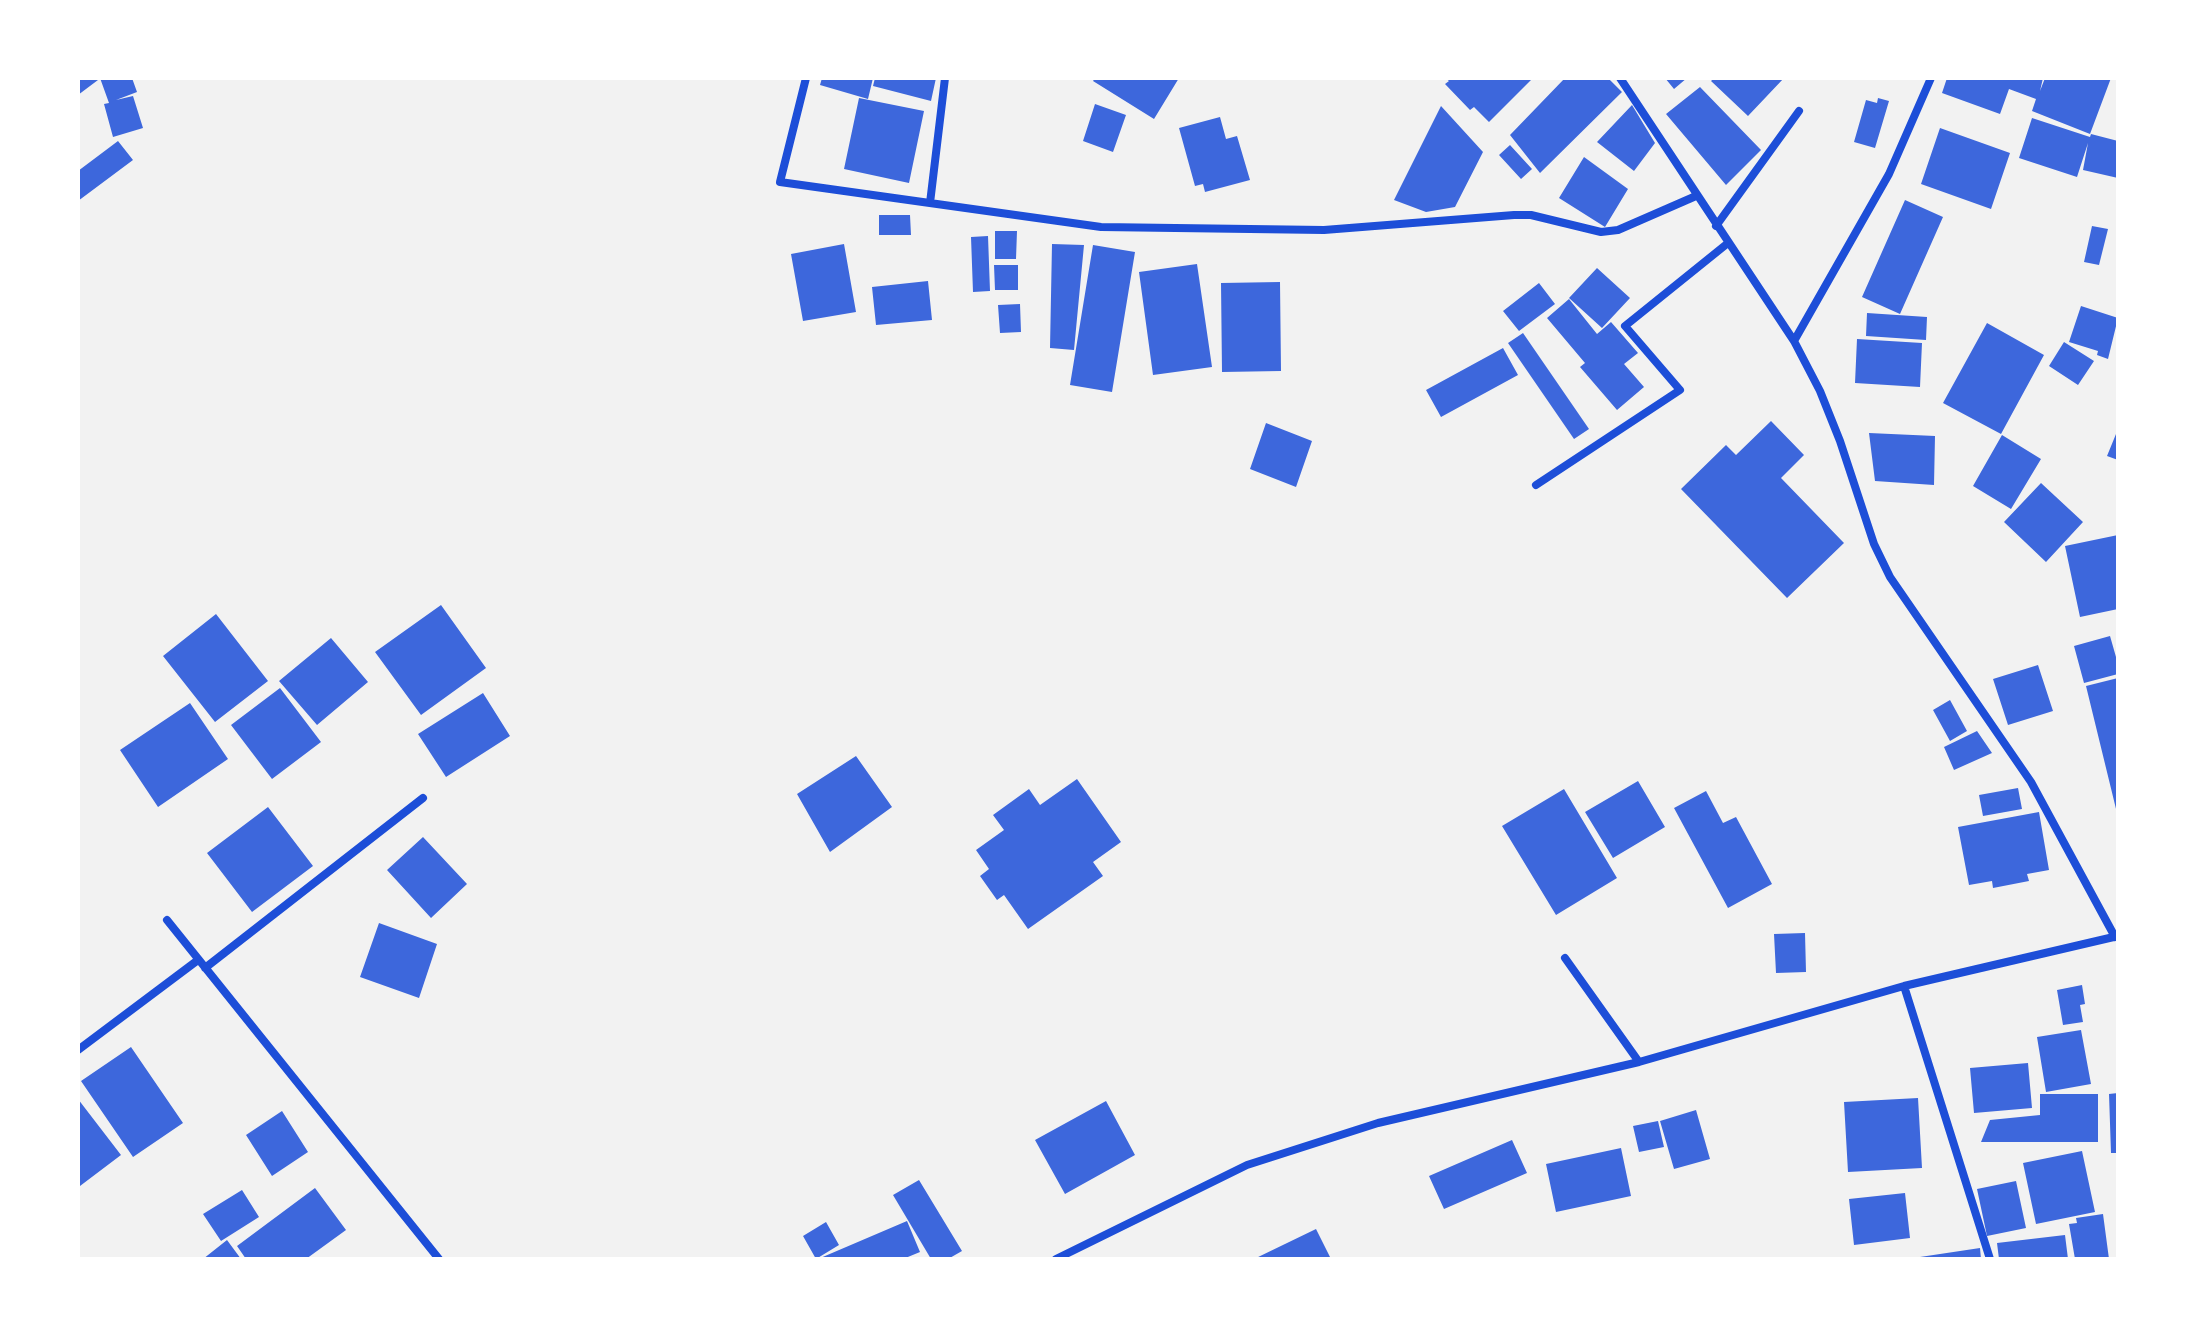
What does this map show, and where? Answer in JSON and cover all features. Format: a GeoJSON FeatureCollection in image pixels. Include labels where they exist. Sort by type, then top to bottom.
{"type":"FeatureCollection","features":[{"type":"Feature","properties":{"kind":"street"},"geometry":{"type":"LineString","coordinates":[[806,78],[780,182],[1101,227],[1324,230],[1531,215],[1601,232],[1618,230],[1696,196]]}},
{"type":"Feature","properties":{"kind":"street"},"geometry":{"type":"LineString","coordinates":[[930,203],[945,78]]}},
{"type":"Feature","properties":{"kind":"street"},"geometry":{"type":"LineString","coordinates":[[1056,1259],[1247,1165],[1378,1123],[1639,1062],[1904,986],[2116,937],[2031,782],[1890,577],[1874,544],[1820,391],[1794,341],[1620,78]]}},
{"type":"Feature","properties":{"kind":"street"},"geometry":{"type":"LineString","coordinates":[[1794,341],[1889,174],[1931,78]]}},
{"type":"Feature","properties":{"kind":"street"},"geometry":{"type":"LineString","coordinates":[[1716,226],[1799,111]]}},
{"type":"Feature","properties":{"kind":"street"},"geometry":{"type":"LineString","coordinates":[[1536,485],[1680,390],[1625,326],[1728,243]]}},
{"type":"Feature","properties":{"kind":"street"},"geometry":{"type":"LineString","coordinates":[[205,968],[423,798]]}},
{"type":"Feature","properties":{"kind":"street"},"geometry":{"type":"LineString","coordinates":[[167,920],[439,1259]]}},
{"type":"Feature","properties":{"kind":"street"},"geometry":{"type":"LineString","coordinates":[[1565,958],[1639,1062]]}},
{"type":"Feature","properties":{"kind":"street"},"geometry":{"type":"LineString","coordinates":[[78,1050],[198,960]]}},
{"type":"Feature","properties":{"kind":"street"},"geometry":{"type":"LineString","coordinates":[[1904,986],[1990,1259]]}},
{"type":"Feature","properties":{"kind":"building"},"geometry":{"type":"Polygon","coordinates":[[[78,78],[97,78],[98,80],[78,95],[78,78]]]}},
{"type":"Feature","properties":{"kind":"building"},"geometry":{"type":"Polygon","coordinates":[[[100,78],[132,78],[137,92],[116,100],[133,96],[143,128],[113,137],[104,104],[109,103],[100,78]]]}},
{"type":"Feature","properties":{"kind":"building"},"geometry":{"type":"Polygon","coordinates":[[[822,78],[873,78],[868,99],[820,85],[822,78]]]}},
{"type":"Feature","properties":{"kind":"building"},"geometry":{"type":"Polygon","coordinates":[[[875,78],[936,78],[931,101],[873,86],[875,78]]]}},
{"type":"Feature","properties":{"kind":"building"},"geometry":{"type":"Polygon","coordinates":[[[1095,78],[1179,78],[1154,119],[1093,81],[1095,78]]]}},
{"type":"Feature","properties":{"kind":"building"},"geometry":{"type":"Polygon","coordinates":[[[1445,78],[1533,78],[1489,122],[1474,107],[1470,110],[1445,84],[1449,81],[1445,78]]]}},
{"type":"Feature","properties":{"kind":"building"},"geometry":{"type":"Polygon","coordinates":[[[1565,78],[1608,78],[1622,92],[1540,173],[1510,135],[1565,78]]]}},
{"type":"Feature","properties":{"kind":"building"},"geometry":{"type":"Polygon","coordinates":[[[1665,78],[1687,78],[1674,89],[1665,78]]]}},
{"type":"Feature","properties":{"kind":"building"},"geometry":{"type":"Polygon","coordinates":[[[1714,78],[1784,78],[1748,116],[1711,81],[1714,78]]]}},
{"type":"Feature","properties":{"kind":"building"},"geometry":{"type":"Polygon","coordinates":[[[1947,78],[2043,78],[2040,91],[2045,78],[2111,78],[2090,134],[2032,111],[2036,99],[2009,89],[2000,114],[1942,93],[1947,78]]]}},
{"type":"Feature","properties":{"kind":"building"},"geometry":{"type":"Polygon","coordinates":[[[1700,87],[1761,150],[1726,185],[1666,114],[1700,87]]]}},
{"type":"Feature","properties":{"kind":"building"},"geometry":{"type":"Polygon","coordinates":[[[859,98],[924,111],[909,183],[844,169],[859,98]]]}},
{"type":"Feature","properties":{"kind":"building"},"geometry":{"type":"Polygon","coordinates":[[[1878,98],[1889,101],[1875,148],[1854,142],[1866,100],[1877,103],[1878,98]]]}},
{"type":"Feature","properties":{"kind":"building"},"geometry":{"type":"Polygon","coordinates":[[[1095,104],[1126,115],[1113,152],[1083,141],[1095,104]]]}},
{"type":"Feature","properties":{"kind":"building"},"geometry":{"type":"Polygon","coordinates":[[[1632,105],[1655,143],[1634,171],[1597,142],[1632,105]]]}},
{"type":"Feature","properties":{"kind":"building"},"geometry":{"type":"Polygon","coordinates":[[[1441,106],[1483,152],[1455,207],[1426,212],[1394,200],[1441,106]]]}},
{"type":"Feature","properties":{"kind":"building"},"geometry":{"type":"Polygon","coordinates":[[[1220,117],[1226,139],[1237,136],[1250,180],[1205,192],[1203,184],[1195,186],[1179,128],[1220,117]]]}},
{"type":"Feature","properties":{"kind":"building"},"geometry":{"type":"Polygon","coordinates":[[[2032,118],[2090,137],[2091,134],[2118,141],[2118,178],[2083,170],[2088,143],[2077,177],[2019,158],[2032,118]]]}},
{"type":"Feature","properties":{"kind":"building"},"geometry":{"type":"Polygon","coordinates":[[[1940,128],[2010,153],[1991,209],[1921,184],[1940,128]]]}},
{"type":"Feature","properties":{"kind":"building"},"geometry":{"type":"Polygon","coordinates":[[[118,141],[133,160],[78,201],[78,171],[118,141]]]}},
{"type":"Feature","properties":{"kind":"building"},"geometry":{"type":"Polygon","coordinates":[[[1510,145],[1532,169],[1521,179],[1499,155],[1510,145]]]}},
{"type":"Feature","properties":{"kind":"building"},"geometry":{"type":"Polygon","coordinates":[[[1584,157],[1628,189],[1605,227],[1559,198],[1584,157]]]}},
{"type":"Feature","properties":{"kind":"building"},"geometry":{"type":"Polygon","coordinates":[[[1905,200],[1943,217],[1900,314],[1862,297],[1905,200]]]}},
{"type":"Feature","properties":{"kind":"building"},"geometry":{"type":"Polygon","coordinates":[[[879,215],[910,215],[911,235],[879,235],[879,215]]]}},
{"type":"Feature","properties":{"kind":"building"},"geometry":{"type":"Polygon","coordinates":[[[2092,226],[2108,229],[2099,265],[2084,262],[2092,226]]]}},
{"type":"Feature","properties":{"kind":"building"},"geometry":{"type":"Polygon","coordinates":[[[995,231],[1017,231],[1016,259],[995,259],[995,231]]]}},
{"type":"Feature","properties":{"kind":"building"},"geometry":{"type":"Polygon","coordinates":[[[988,236],[990,291],[973,292],[971,237],[988,236]]]}},
{"type":"Feature","properties":{"kind":"building"},"geometry":{"type":"Polygon","coordinates":[[[844,244],[856,312],[803,321],[791,254],[844,244]]]}},
{"type":"Feature","properties":{"kind":"building"},"geometry":{"type":"Polygon","coordinates":[[[1052,244],[1084,245],[1074,350],[1050,348],[1052,244]]]}},
{"type":"Feature","properties":{"kind":"building"},"geometry":{"type":"Polygon","coordinates":[[[1093,245],[1135,252],[1112,392],[1070,385],[1093,245]]]}},
{"type":"Feature","properties":{"kind":"building"},"geometry":{"type":"Polygon","coordinates":[[[1197,264],[1212,367],[1153,375],[1139,272],[1197,264]]]}},
{"type":"Feature","properties":{"kind":"building"},"geometry":{"type":"Polygon","coordinates":[[[994,265],[1018,265],[1018,290],[995,290],[994,265]]]}},
{"type":"Feature","properties":{"kind":"building"},"geometry":{"type":"Polygon","coordinates":[[[1597,268],[1630,298],[1602,328],[1569,298],[1597,268]]]}},
{"type":"Feature","properties":{"kind":"building"},"geometry":{"type":"Polygon","coordinates":[[[928,281],[932,320],[876,325],[872,287],[928,281]]]}},
{"type":"Feature","properties":{"kind":"building"},"geometry":{"type":"Polygon","coordinates":[[[1280,282],[1281,371],[1222,372],[1221,283],[1280,282]]]}},
{"type":"Feature","properties":{"kind":"building"},"geometry":{"type":"Polygon","coordinates":[[[1539,283],[1555,304],[1519,331],[1503,311],[1539,283]]]}},
{"type":"Feature","properties":{"kind":"building"},"geometry":{"type":"Polygon","coordinates":[[[1569,299],[1597,334],[1611,322],[1638,353],[1624,364],[1644,387],[1617,410],[1580,367],[1585,363],[1547,318],[1569,299]]]}},
{"type":"Feature","properties":{"kind":"building"},"geometry":{"type":"Polygon","coordinates":[[[1020,304],[1021,332],[1000,333],[998,305],[1020,304]]]}},
{"type":"Feature","properties":{"kind":"building"},"geometry":{"type":"Polygon","coordinates":[[[2081,306],[2118,318],[2108,359],[2097,355],[2098,351],[2069,342],[2081,306]]]}},
{"type":"Feature","properties":{"kind":"building"},"geometry":{"type":"Polygon","coordinates":[[[1867,313],[1927,317],[1926,340],[1866,336],[1867,313]]]}},
{"type":"Feature","properties":{"kind":"building"},"geometry":{"type":"Polygon","coordinates":[[[1987,323],[2044,355],[2001,434],[1943,403],[1987,323]]]}},
{"type":"Feature","properties":{"kind":"building"},"geometry":{"type":"Polygon","coordinates":[[[1523,333],[1589,429],[1574,439],[1508,343],[1523,333]]]}},
{"type":"Feature","properties":{"kind":"building"},"geometry":{"type":"Polygon","coordinates":[[[1857,339],[1922,343],[1920,387],[1855,383],[1857,339]]]}},
{"type":"Feature","properties":{"kind":"building"},"geometry":{"type":"Polygon","coordinates":[[[2064,342],[2094,361],[2078,385],[2049,366],[2064,342]]]}},
{"type":"Feature","properties":{"kind":"building"},"geometry":{"type":"Polygon","coordinates":[[[1503,348],[1518,375],[1441,417],[1426,390],[1503,348]]]}},
{"type":"Feature","properties":{"kind":"building"},"geometry":{"type":"Polygon","coordinates":[[[1771,421],[1804,455],[1781,478],[1844,543],[1787,598],[1681,489],[1726,445],[1736,455],[1771,421]]]}},
{"type":"Feature","properties":{"kind":"building"},"geometry":{"type":"Polygon","coordinates":[[[1266,423],[1312,441],[1296,487],[1250,469],[1266,423]]]}},
{"type":"Feature","properties":{"kind":"building"},"geometry":{"type":"Polygon","coordinates":[[[1869,433],[1935,436],[1934,485],[1875,481],[1869,433]]]}},
{"type":"Feature","properties":{"kind":"building"},"geometry":{"type":"Polygon","coordinates":[[[2002,435],[2041,459],[2011,509],[1973,486],[2002,435]]]}},
{"type":"Feature","properties":{"kind":"building"},"geometry":{"type":"Polygon","coordinates":[[[2118,435],[2118,460],[2107,456],[2118,435]]]}},
{"type":"Feature","properties":{"kind":"building"},"geometry":{"type":"Polygon","coordinates":[[[2041,483],[2083,522],[2046,562],[2004,522],[2041,483]]]}},
{"type":"Feature","properties":{"kind":"building"},"geometry":{"type":"Polygon","coordinates":[[[2118,535],[2118,609],[2080,617],[2065,546],[2118,535]]]}},
{"type":"Feature","properties":{"kind":"building"},"geometry":{"type":"Polygon","coordinates":[[[441,605],[486,668],[421,715],[375,652],[441,605]]]}},
{"type":"Feature","properties":{"kind":"building"},"geometry":{"type":"Polygon","coordinates":[[[216,614],[268,681],[215,722],[163,656],[216,614]]]}},
{"type":"Feature","properties":{"kind":"building"},"geometry":{"type":"Polygon","coordinates":[[[2110,636],[2118,674],[2084,683],[2074,646],[2110,636]]]}},
{"type":"Feature","properties":{"kind":"building"},"geometry":{"type":"Polygon","coordinates":[[[331,638],[368,682],[317,725],[279,681],[331,638]]]}},
{"type":"Feature","properties":{"kind":"building"},"geometry":{"type":"Polygon","coordinates":[[[2038,665],[2053,711],[2008,725],[1993,679],[2038,665]]]}},
{"type":"Feature","properties":{"kind":"building"},"geometry":{"type":"Polygon","coordinates":[[[2118,678],[2118,812],[2117,813],[2086,686],[2118,678]]]}},
{"type":"Feature","properties":{"kind":"building"},"geometry":{"type":"Polygon","coordinates":[[[280,688],[321,742],[272,779],[231,725],[280,688]]]}},
{"type":"Feature","properties":{"kind":"building"},"geometry":{"type":"Polygon","coordinates":[[[483,693],[510,736],[446,777],[418,734],[483,693]]]}},
{"type":"Feature","properties":{"kind":"building"},"geometry":{"type":"Polygon","coordinates":[[[1950,700],[1967,731],[1950,741],[1933,710],[1950,700]]]}},
{"type":"Feature","properties":{"kind":"building"},"geometry":{"type":"Polygon","coordinates":[[[190,703],[228,759],[158,807],[120,750],[190,703]]]}},
{"type":"Feature","properties":{"kind":"building"},"geometry":{"type":"Polygon","coordinates":[[[1977,731],[1992,753],[1954,770],[1944,747],[1977,731]]]}},
{"type":"Feature","properties":{"kind":"building"},"geometry":{"type":"Polygon","coordinates":[[[856,756],[892,807],[830,852],[797,794],[856,756]]]}},
{"type":"Feature","properties":{"kind":"building"},"geometry":{"type":"Polygon","coordinates":[[[1077,779],[1121,842],[1093,862],[1103,876],[1028,929],[1004,895],[997,900],[980,876],[989,869],[976,850],[1004,830],[993,815],[1029,789],[1040,805],[1077,779]]]}},
{"type":"Feature","properties":{"kind":"building"},"geometry":{"type":"Polygon","coordinates":[[[1638,781],[1665,827],[1613,858],[1585,812],[1638,781]]]}},
{"type":"Feature","properties":{"kind":"building"},"geometry":{"type":"Polygon","coordinates":[[[2018,788],[2022,809],[1983,816],[1979,795],[2018,788]]]}},
{"type":"Feature","properties":{"kind":"building"},"geometry":{"type":"Polygon","coordinates":[[[1564,789],[1617,878],[1556,915],[1502,826],[1564,789]]]}},
{"type":"Feature","properties":{"kind":"building"},"geometry":{"type":"Polygon","coordinates":[[[1706,791],[1723,823],[1736,817],[1772,884],[1728,908],[1674,808],[1706,791]]]}},
{"type":"Feature","properties":{"kind":"building"},"geometry":{"type":"Polygon","coordinates":[[[268,807],[313,866],[252,912],[207,853],[268,807]]]}},
{"type":"Feature","properties":{"kind":"building"},"geometry":{"type":"Polygon","coordinates":[[[2039,812],[2049,870],[2027,874],[2029,881],[1993,888],[1992,881],[1969,885],[1958,827],[2039,812]]]}},
{"type":"Feature","properties":{"kind":"building"},"geometry":{"type":"Polygon","coordinates":[[[423,837],[467,884],[431,918],[387,870],[423,837]]]}},
{"type":"Feature","properties":{"kind":"building"},"geometry":{"type":"Polygon","coordinates":[[[379,923],[437,944],[419,998],[360,977],[379,923]]]}},
{"type":"Feature","properties":{"kind":"building"},"geometry":{"type":"Polygon","coordinates":[[[1805,933],[1806,972],[1776,973],[1774,934],[1805,933]]]}},
{"type":"Feature","properties":{"kind":"building"},"geometry":{"type":"Polygon","coordinates":[[[2082,985],[2085,1004],[2080,1005],[2083,1022],[2063,1025],[2057,990],[2082,985]]]}},
{"type":"Feature","properties":{"kind":"building"},"geometry":{"type":"Polygon","coordinates":[[[2081,1030],[2091,1084],[2046,1092],[2037,1037],[2081,1030]]]}},
{"type":"Feature","properties":{"kind":"building"},"geometry":{"type":"Polygon","coordinates":[[[131,1047],[183,1123],[133,1157],[81,1081],[131,1047]]]}},
{"type":"Feature","properties":{"kind":"building"},"geometry":{"type":"Polygon","coordinates":[[[2028,1063],[2032,1108],[1974,1113],[1970,1068],[2028,1063]]]}},
{"type":"Feature","properties":{"kind":"building"},"geometry":{"type":"Polygon","coordinates":[[[2118,1093],[2118,1153],[2111,1153],[2109,1094],[2118,1093]]]}},
{"type":"Feature","properties":{"kind":"building"},"geometry":{"type":"Polygon","coordinates":[[[2040,1094],[2098,1094],[2098,1142],[1981,1142],[1990,1120],[2040,1115],[2040,1094]]]}},
{"type":"Feature","properties":{"kind":"building"},"geometry":{"type":"Polygon","coordinates":[[[1918,1098],[1922,1168],[1848,1172],[1844,1102],[1918,1098]]]}},
{"type":"Feature","properties":{"kind":"building"},"geometry":{"type":"Polygon","coordinates":[[[78,1099],[121,1155],[80,1186],[78,1183],[78,1099]]]}},
{"type":"Feature","properties":{"kind":"building"},"geometry":{"type":"Polygon","coordinates":[[[1106,1101],[1135,1155],[1065,1194],[1035,1140],[1106,1101]]]}},
{"type":"Feature","properties":{"kind":"building"},"geometry":{"type":"Polygon","coordinates":[[[1696,1110],[1710,1159],[1674,1169],[1660,1121],[1696,1110]]]}},
{"type":"Feature","properties":{"kind":"building"},"geometry":{"type":"Polygon","coordinates":[[[282,1111],[308,1152],[272,1176],[246,1135],[282,1111]]]}},
{"type":"Feature","properties":{"kind":"building"},"geometry":{"type":"Polygon","coordinates":[[[1658,1121],[1664,1147],[1639,1152],[1633,1126],[1658,1121]]]}},
{"type":"Feature","properties":{"kind":"building"},"geometry":{"type":"Polygon","coordinates":[[[1512,1140],[1527,1173],[1444,1209],[1429,1176],[1512,1140]]]}},
{"type":"Feature","properties":{"kind":"building"},"geometry":{"type":"Polygon","coordinates":[[[1621,1148],[1631,1196],[1556,1212],[1546,1164],[1621,1148]]]}},
{"type":"Feature","properties":{"kind":"building"},"geometry":{"type":"Polygon","coordinates":[[[2082,1151],[2095,1212],[2036,1224],[2023,1163],[2082,1151]]]}},
{"type":"Feature","properties":{"kind":"building"},"geometry":{"type":"Polygon","coordinates":[[[919,1180],[962,1251],[948,1259],[931,1259],[893,1195],[919,1180]]]}},
{"type":"Feature","properties":{"kind":"building"},"geometry":{"type":"Polygon","coordinates":[[[2016,1181],[2026,1228],[1987,1236],[1977,1189],[2016,1181]]]}},
{"type":"Feature","properties":{"kind":"building"},"geometry":{"type":"Polygon","coordinates":[[[315,1188],[346,1230],[306,1259],[246,1259],[237,1246],[315,1188]]]}},
{"type":"Feature","properties":{"kind":"building"},"geometry":{"type":"Polygon","coordinates":[[[242,1190],[259,1217],[221,1241],[203,1214],[242,1190]]]}},
{"type":"Feature","properties":{"kind":"building"},"geometry":{"type":"Polygon","coordinates":[[[1905,1193],[1910,1238],[1854,1245],[1849,1199],[1905,1193]]]}},
{"type":"Feature","properties":{"kind":"building"},"geometry":{"type":"Polygon","coordinates":[[[2103,1214],[2109,1259],[2075,1259],[2069,1224],[2077,1223],[2076,1218],[2103,1214]]]}},
{"type":"Feature","properties":{"kind":"building"},"geometry":{"type":"Polygon","coordinates":[[[907,1221],[920,1252],[903,1259],[818,1259],[907,1221]]]}},
{"type":"Feature","properties":{"kind":"building"},"geometry":{"type":"Polygon","coordinates":[[[826,1222],[839,1245],[816,1259],[803,1236],[826,1222]]]}},
{"type":"Feature","properties":{"kind":"building"},"geometry":{"type":"Polygon","coordinates":[[[1316,1229],[1331,1259],[1254,1259],[1316,1229]]]}},
{"type":"Feature","properties":{"kind":"building"},"geometry":{"type":"Polygon","coordinates":[[[2065,1235],[2068,1259],[1999,1259],[1997,1243],[2065,1235]]]}},
{"type":"Feature","properties":{"kind":"building"},"geometry":{"type":"Polygon","coordinates":[[[227,1240],[241,1259],[203,1259],[227,1240]]]}},
{"type":"Feature","properties":{"kind":"building"},"geometry":{"type":"Polygon","coordinates":[[[1980,1248],[1981,1259],[1920,1259],[1920,1257],[1980,1248]]]}}]}
